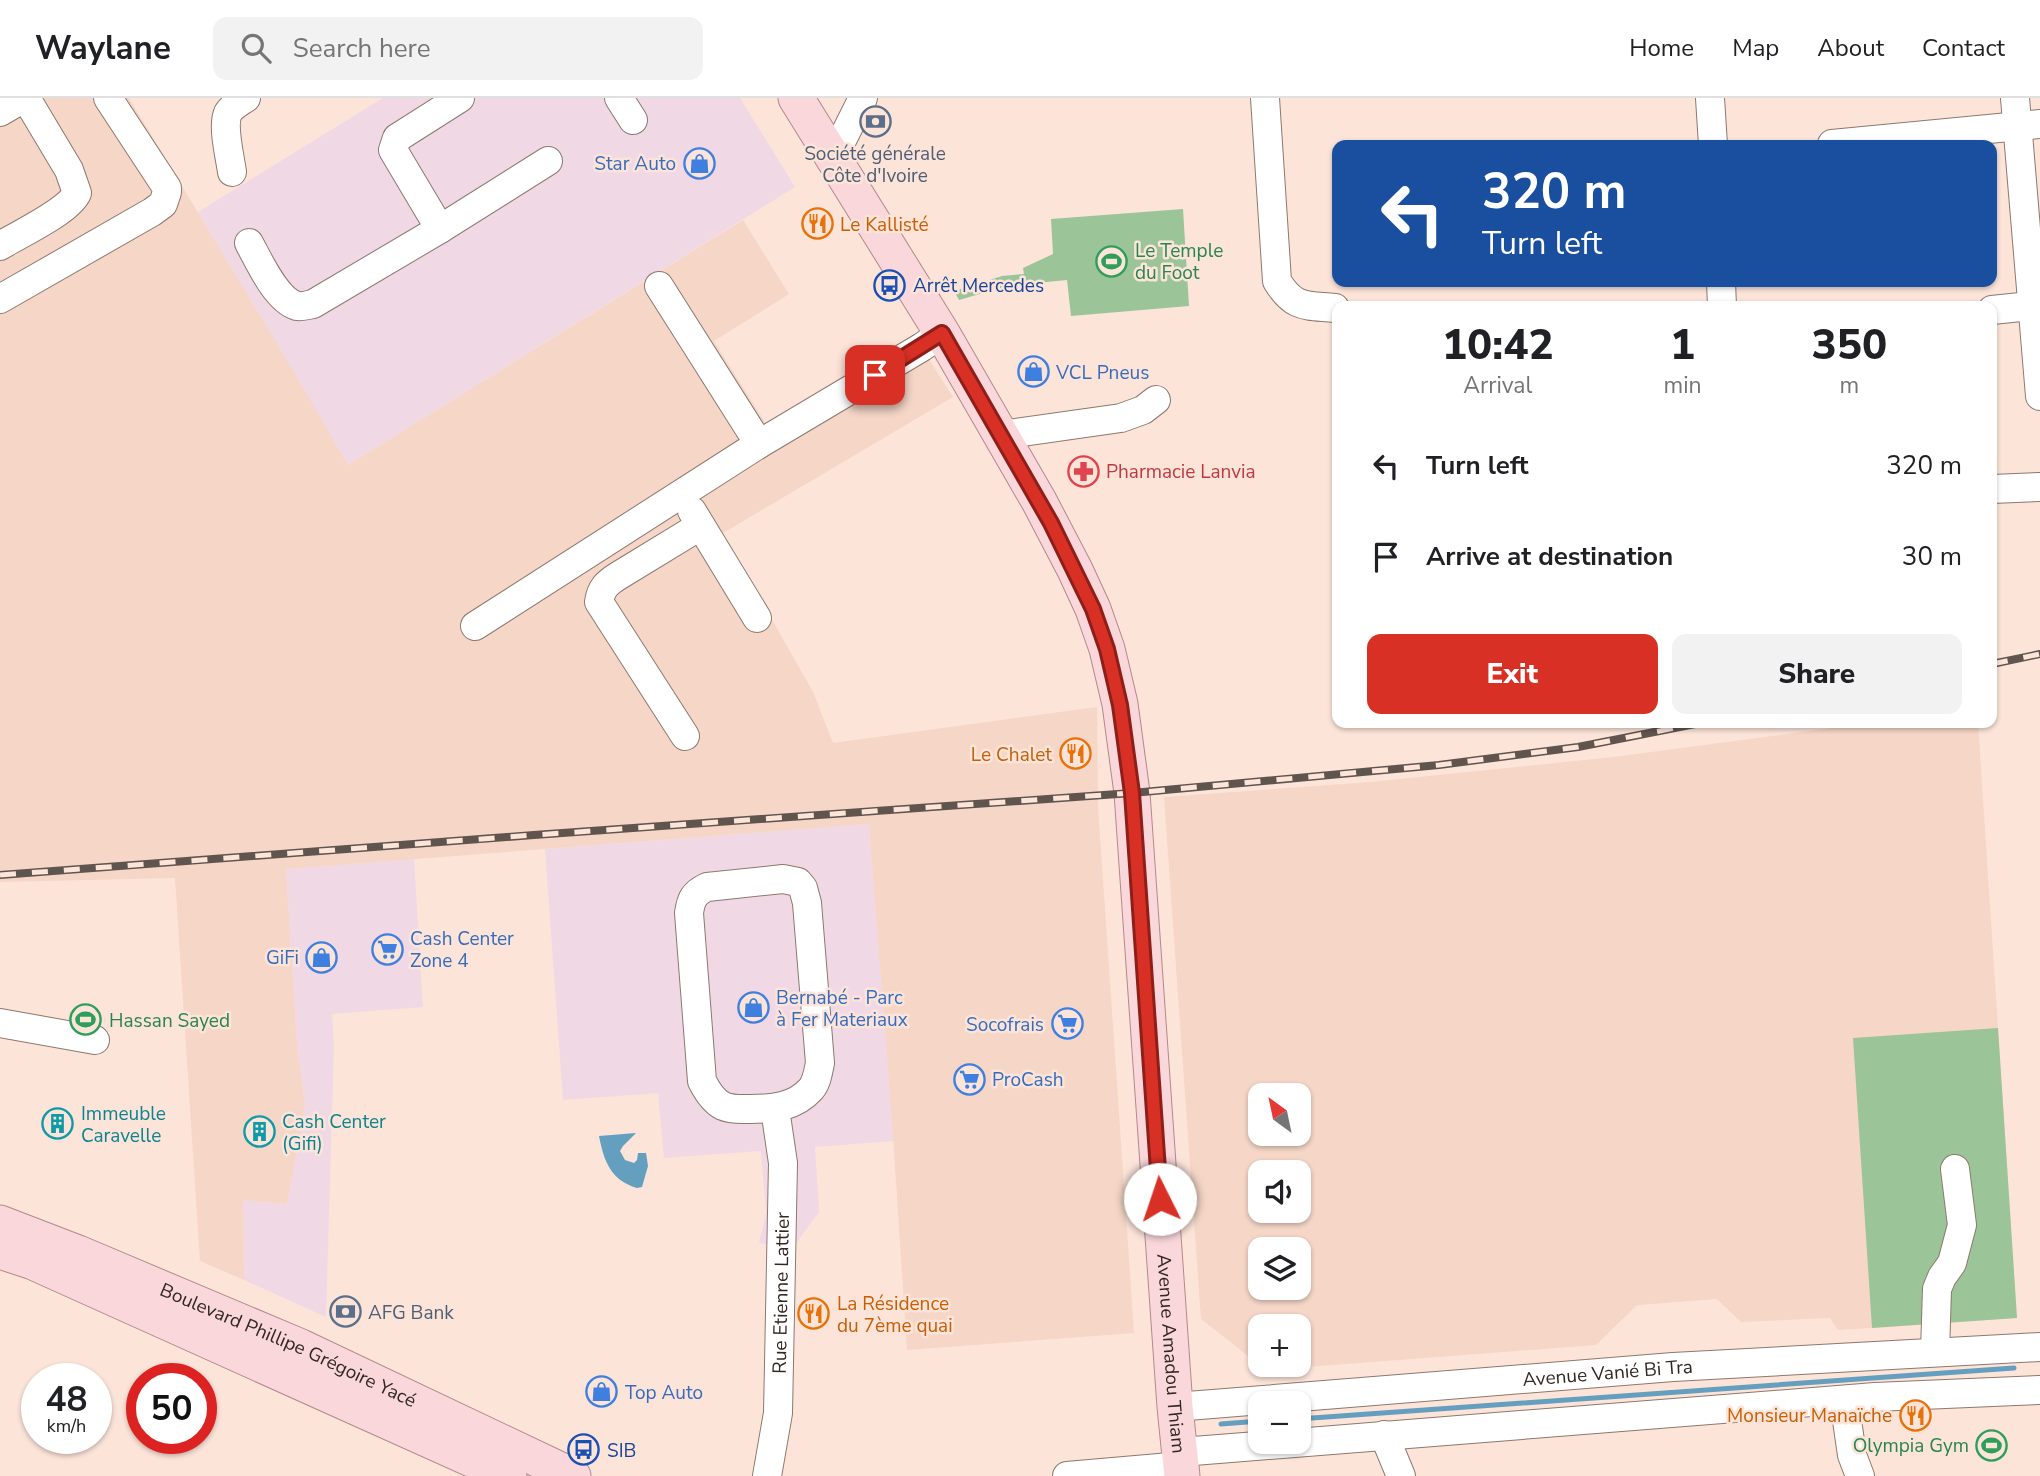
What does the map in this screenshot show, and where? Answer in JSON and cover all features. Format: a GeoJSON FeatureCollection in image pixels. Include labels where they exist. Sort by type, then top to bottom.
{"type":"FeatureCollection","features":[{"type":"Feature","properties":{"kind":"main road","name":"Avenue Amadou Thiam"},"geometry":{"type":"LineString","coordinates":[[796,98],[942,333],[1051,523],[1093,609],[1107,649],[1120,705],[1132,793],[1175,1407],[1182,1465]]}},
{"type":"Feature","properties":{"kind":"main road","name":"Boulevard Phillipe Grégoire Yacé"},"geometry":{"type":"LineString","coordinates":[[0,1223],[301,1347],[573,1476]]}},
{"type":"Feature","properties":{"kind":"main road","name":"Boulevard Phillipe Grégoire Yacé"},"geometry":{"type":"LineString","coordinates":[[0,1251],[33,1262],[509,1476]]}},
{"type":"Feature","properties":{"kind":"street"},"geometry":{"type":"LineString","coordinates":[[0,112],[25,98],[69,170],[77,193],[74,200],[64,208],[0,246]]}},
{"type":"Feature","properties":{"kind":"street"},"geometry":{"type":"LineString","coordinates":[[0,299],[124,230],[163,204],[167,188],[108,98]]}},
{"type":"Feature","properties":{"kind":"street"},"geometry":{"type":"LineString","coordinates":[[232,172],[226,126],[228,114],[246,98]]}},
{"type":"Feature","properties":{"kind":"street"},"geometry":{"type":"LineString","coordinates":[[440,229],[393,150],[397,138],[460,98]]}},
{"type":"Feature","properties":{"kind":"street"},"geometry":{"type":"LineString","coordinates":[[834,158],[863,98]]}},
{"type":"Feature","properties":{"kind":"street"},"geometry":{"type":"LineString","coordinates":[[1265,98],[1277,281],[1297,304],[1332,308]]}},
{"type":"Feature","properties":{"kind":"street"},"geometry":{"type":"LineString","coordinates":[[1710,98],[1713,140]]}},
{"type":"Feature","properties":{"kind":"street"},"geometry":{"type":"LineString","coordinates":[[2015,98],[2029,125],[2040,396]]}},
{"type":"Feature","properties":{"kind":"street"},"geometry":{"type":"LineString","coordinates":[[1873,140],[2029,125]]}},
{"type":"Feature","properties":{"kind":"street"},"geometry":{"type":"LineString","coordinates":[[249,243],[279,293],[298,307],[313,304],[548,162]]}},
{"type":"Feature","properties":{"kind":"street"},"geometry":{"type":"LineString","coordinates":[[659,286],[758,444]]}},
{"type":"Feature","properties":{"kind":"street"},"geometry":{"type":"LineString","coordinates":[[1997,309],[2036,305]]}},
{"type":"Feature","properties":{"kind":"street"},"geometry":{"type":"LineString","coordinates":[[475,626],[758,444],[942,333]]}},
{"type":"Feature","properties":{"kind":"street"},"geometry":{"type":"LineString","coordinates":[[1001,435],[1121,418],[1143,410],[1156,400]]}},
{"type":"Feature","properties":{"kind":"street"},"geometry":{"type":"LineString","coordinates":[[1997,489],[2040,487]]}},
{"type":"Feature","properties":{"kind":"street"},"geometry":{"type":"LineString","coordinates":[[682,493],[757,618]]}},
{"type":"Feature","properties":{"kind":"street"},"geometry":{"type":"LineString","coordinates":[[685,736],[599,602],[601,592],[618,576],[700,526]]}},
{"type":"Feature","properties":{"kind":"street"},"geometry":{"type":"LineString","coordinates":[[783,879],[798,882],[803,888],[807,903],[820,1063],[814,1087],[793,1103],[775,1109],[732,1109],[722,1105],[707,1091],[702,1081],[689,913],[690,901],[696,892],[707,887],[783,879]]}},
{"type":"Feature","properties":{"kind":"street"},"geometry":{"type":"LineString","coordinates":[[0,1023],[95,1040]]}},
{"type":"Feature","properties":{"kind":"street","name":"Rue Etienne Lattier"},"geometry":{"type":"LineString","coordinates":[[767,1476],[778,1413],[783,1163],[775,1109]]}},
{"type":"Feature","properties":{"kind":"street"},"geometry":{"type":"LineString","coordinates":[[1935,1352],[1937,1289],[1952,1263],[1962,1225],[1955,1169]]}},
{"type":"Feature","properties":{"kind":"street","name":"Avenue Vanié Bi Tra"},"geometry":{"type":"LineString","coordinates":[[1067,1476],[1182,1465],[1935,1352],[2040,1347]]}},
{"type":"Feature","properties":{"kind":"street","name":"Avenue Vanié Bi Tra"},"geometry":{"type":"LineString","coordinates":[[1175,1407],[1676,1390],[1844,1400],[2040,1390]]}},
{"type":"Feature","properties":{"kind":"street"},"geometry":{"type":"LineString","coordinates":[[1844,1400],[1852,1455],[1860,1476]]}},
{"type":"Feature","properties":{"kind":"street"},"geometry":{"type":"LineString","coordinates":[[1384,1435],[1401,1476]]}},
{"type":"Feature","properties":{"kind":"shaded area"},"geometry":{"type":"Polygon","coordinates":[[[0,98],[129,98],[348,465],[743,220],[789,294],[714,341],[770,430],[916,339],[953,397],[723,533],[813,692],[833,743],[1097,707],[1098,807],[1134,1333],[907,1350],[869,824],[286,869],[297,1047],[305,1105],[287,1204],[243,1200],[244,1280],[200,1261],[175,878],[0,882],[0,98]]]}},
{"type":"Feature","properties":{"kind":"shaded area"},"geometry":{"type":"Polygon","coordinates":[[[383,98],[740,98],[795,187],[348,465],[198,212],[383,98]]]}},
{"type":"Feature","properties":{"kind":"shaded area"},"geometry":{"type":"Polygon","coordinates":[[[1832,728],[1978,728],[2017,1318],[1838,1330],[1830,1318],[1741,1322],[1717,1299],[1637,1305],[1596,1345],[1311,1367],[1311,1314],[1248,1314],[1248,1356],[1201,1319],[1164,797],[1371,782],[1614,757],[1832,728]]]}},
{"type":"Feature","properties":{"kind":"shaded area"},"geometry":{"type":"Polygon","coordinates":[[[869,824],[894,1141],[815,1147],[819,1212],[797,1242],[780,1246],[759,1243],[766,1213],[761,1151],[664,1158],[658,1093],[563,1100],[545,849],[869,824]]]}},
{"type":"Feature","properties":{"kind":"shaded area"},"geometry":{"type":"Polygon","coordinates":[[[414,859],[423,1007],[332,1014],[334,1045],[326,1317],[244,1280],[243,1200],[287,1204],[305,1105],[297,1047],[286,869],[414,859]]]}},
{"type":"Feature","properties":{"kind":"green space","name":"Le Temple du Foot"},"geometry":{"type":"Polygon","coordinates":[[[1183,209],[1189,306],[1071,316],[1067,280],[1007,286],[959,300],[954,291],[1002,276],[1024,274],[1023,268],[1053,254],[1051,219],[1183,209]]]}},
{"type":"Feature","properties":{"kind":"green space"},"geometry":{"type":"Polygon","coordinates":[[[1998,1028],[2017,1318],[1872,1328],[1853,1038],[1998,1028]]]}},
{"type":"Feature","properties":{"kind":"water"},"geometry":{"type":"Polygon","coordinates":[[[636,1133],[620,1151],[625,1160],[634,1163],[638,1153],[646,1153],[648,1166],[642,1187],[637,1188],[628,1185],[610,1169],[599,1136],[636,1133]]]}},
{"type":"Feature","properties":{"kind":"waterway"},"geometry":{"type":"LineString","coordinates":[[1311,1418],[2014,1368]]}},
{"type":"Feature","properties":{"kind":"waterway"},"geometry":{"type":"LineString","coordinates":[[1221,1424],[1248,1422]]}},
{"type":"Feature","properties":{"kind":"railway"},"geometry":{"type":"LineString","coordinates":[[1997,663],[2040,654]]}},
{"type":"Feature","properties":{"kind":"railway"},"geometry":{"type":"LineString","coordinates":[[0,875],[1132,793],[1439,765],[1578,747],[1675,728]]}},
{"type":"Feature","properties":{"kind":"place","name":"Société générale Côte d'Ivoire"},"geometry":{"type":"Point","coordinates":[875,122]}},
{"type":"Feature","properties":{"kind":"place","name":"Star Auto"},"geometry":{"type":"Point","coordinates":[699,163]}},
{"type":"Feature","properties":{"kind":"place","name":"Le Kallisté"},"geometry":{"type":"Point","coordinates":[817,224]}},
{"type":"Feature","properties":{"kind":"place","name":"Le Temple du Foot"},"geometry":{"type":"Point","coordinates":[1112,261]}},
{"type":"Feature","properties":{"kind":"place","name":"Arrêt Mercedes"},"geometry":{"type":"Point","coordinates":[890,285]}},
{"type":"Feature","properties":{"kind":"place","name":"VCL Pneus"},"geometry":{"type":"Point","coordinates":[1033,372]}},
{"type":"Feature","properties":{"kind":"place","name":"Pharmacie Lanvia"},"geometry":{"type":"Point","coordinates":[1083,471]}},
{"type":"Feature","properties":{"kind":"place","name":"Le Chalet"},"geometry":{"type":"Point","coordinates":[1075,754]}},
{"type":"Feature","properties":{"kind":"place","name":"Cash Center Zone 4"},"geometry":{"type":"Point","coordinates":[387,949]}},
{"type":"Feature","properties":{"kind":"place","name":"GiFi"},"geometry":{"type":"Point","coordinates":[322,957]}},
{"type":"Feature","properties":{"kind":"place","name":"Bernabé - Parc à Fer Materiaux"},"geometry":{"type":"Point","coordinates":[753,1008]}},
{"type":"Feature","properties":{"kind":"place","name":"Hassan Sayed"},"geometry":{"type":"Point","coordinates":[86,1020]}},
{"type":"Feature","properties":{"kind":"place","name":"Socofrais"},"geometry":{"type":"Point","coordinates":[1067,1024]}},
{"type":"Feature","properties":{"kind":"place","name":"ProCash"},"geometry":{"type":"Point","coordinates":[969,1079]}},
{"type":"Feature","properties":{"kind":"place","name":"Immeuble Caravelle"},"geometry":{"type":"Point","coordinates":[58,1124]}},
{"type":"Feature","properties":{"kind":"place","name":"Cash Center (Gifi)"},"geometry":{"type":"Point","coordinates":[259,1132]}},
{"type":"Feature","properties":{"kind":"place","name":"AFG Bank"},"geometry":{"type":"Point","coordinates":[345,1312]}},
{"type":"Feature","properties":{"kind":"place","name":"La Résidence du 7ème quai"},"geometry":{"type":"Point","coordinates":[814,1314]}},
{"type":"Feature","properties":{"kind":"place","name":"Top Auto"},"geometry":{"type":"Point","coordinates":[602,1392]}},
{"type":"Feature","properties":{"kind":"place","name":"Monsieur Manaïche"},"geometry":{"type":"Point","coordinates":[1915,1415]}},
{"type":"Feature","properties":{"kind":"place","name":"Olympia Gym"},"geometry":{"type":"Point","coordinates":[1992,1445]}},
{"type":"Feature","properties":{"kind":"place","name":"SIB"},"geometry":{"type":"Point","coordinates":[584,1450]}},
{"type":"Feature","properties":{"kind":"route"},"geometry":{"type":"LineString","coordinates":[[875,375],[942,333],[1040,501],[1093,609],[1107,649],[1120,705],[1132,793],[1160,1199]]}}]}
